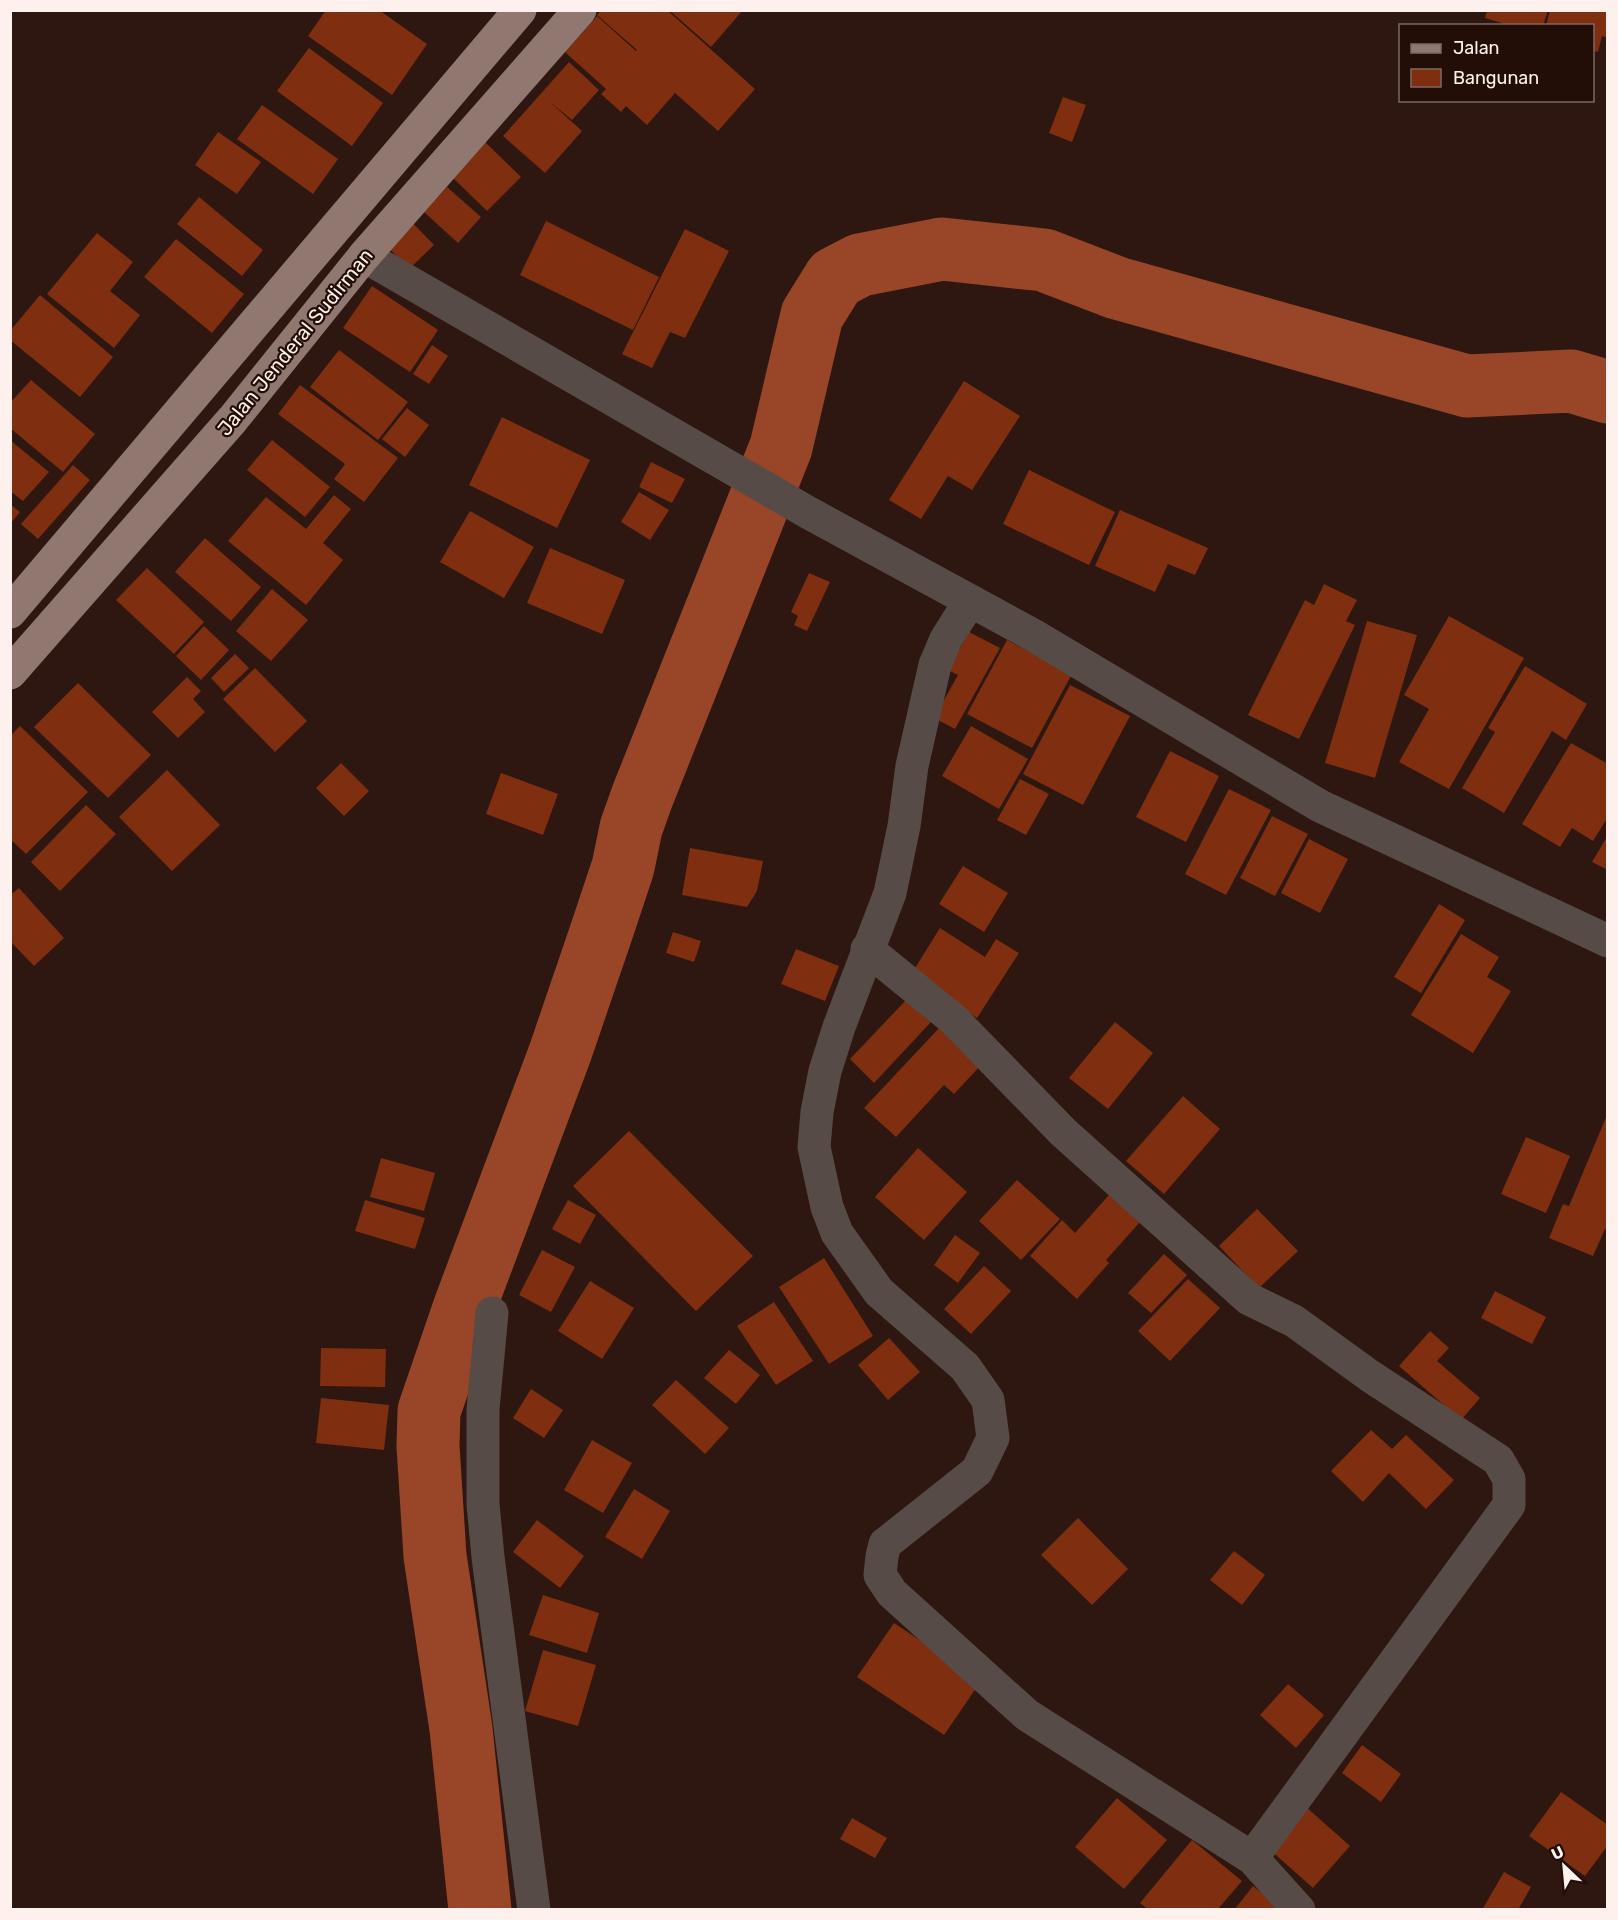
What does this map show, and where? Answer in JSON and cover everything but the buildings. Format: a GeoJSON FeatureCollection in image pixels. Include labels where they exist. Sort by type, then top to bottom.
{"type":"FeatureCollection","features":[{"type":"Feature","properties":{"kind":"main road","name":"Jalan Jenderal Sudirman"},"geometry":{"type":"LineString","coordinates":[[10,673],[233,419],[364,256],[580,10]]}},
{"type":"Feature","properties":{"kind":"main road","name":"Jalan Jenderal Sudirman"},"geometry":{"type":"LineString","coordinates":[[10,612],[518,13]]}},
{"type":"Feature","properties":{"kind":"main road"},"geometry":{"type":"LineString","coordinates":[[518,13],[550,45]]}},
{"type":"Feature","properties":{"kind":"street"},"geometry":{"type":"LineString","coordinates":[[364,256],[809,513],[1075,660],[1320,806],[1608,941]]}},
{"type":"Feature","properties":{"kind":"street"},"geometry":{"type":"LineString","coordinates":[[970,601],[946,639],[935,664],[912,766],[904,826],[890,893],[867,949],[825,1071],[817,1112],[814,1147],[827,1207],[837,1233],[879,1292],[965,1367],[988,1400],[993,1438],[977,1471],[885,1544],[880,1575],[892,1593],[1027,1715],[1252,1858],[1299,1910]]}},
{"type":"Feature","properties":{"kind":"street"},"geometry":{"type":"LineString","coordinates":[[867,949],[953,1019],[1063,1132],[1249,1299],[1294,1321],[1370,1376],[1498,1460],[1509,1479],[1509,1504],[1252,1858]]}},
{"type":"Feature","properties":{"kind":"street"},"geometry":{"type":"LineString","coordinates":[[492,1313],[483,1409],[483,1504],[534,1910]]}},
{"type":"Feature","properties":{"kind":"waterway"},"geometry":{"type":"LineString","coordinates":[[480,1910],[461,1729],[435,1556],[428,1446],[429,1411],[465,1306],[560,1053],[623,867],[631,828],[642,797],[781,447],[812,315],[835,278],[860,265],[942,249],[1044,260],[1117,288],[1467,386],[1571,381],[1608,392]]}}]}
